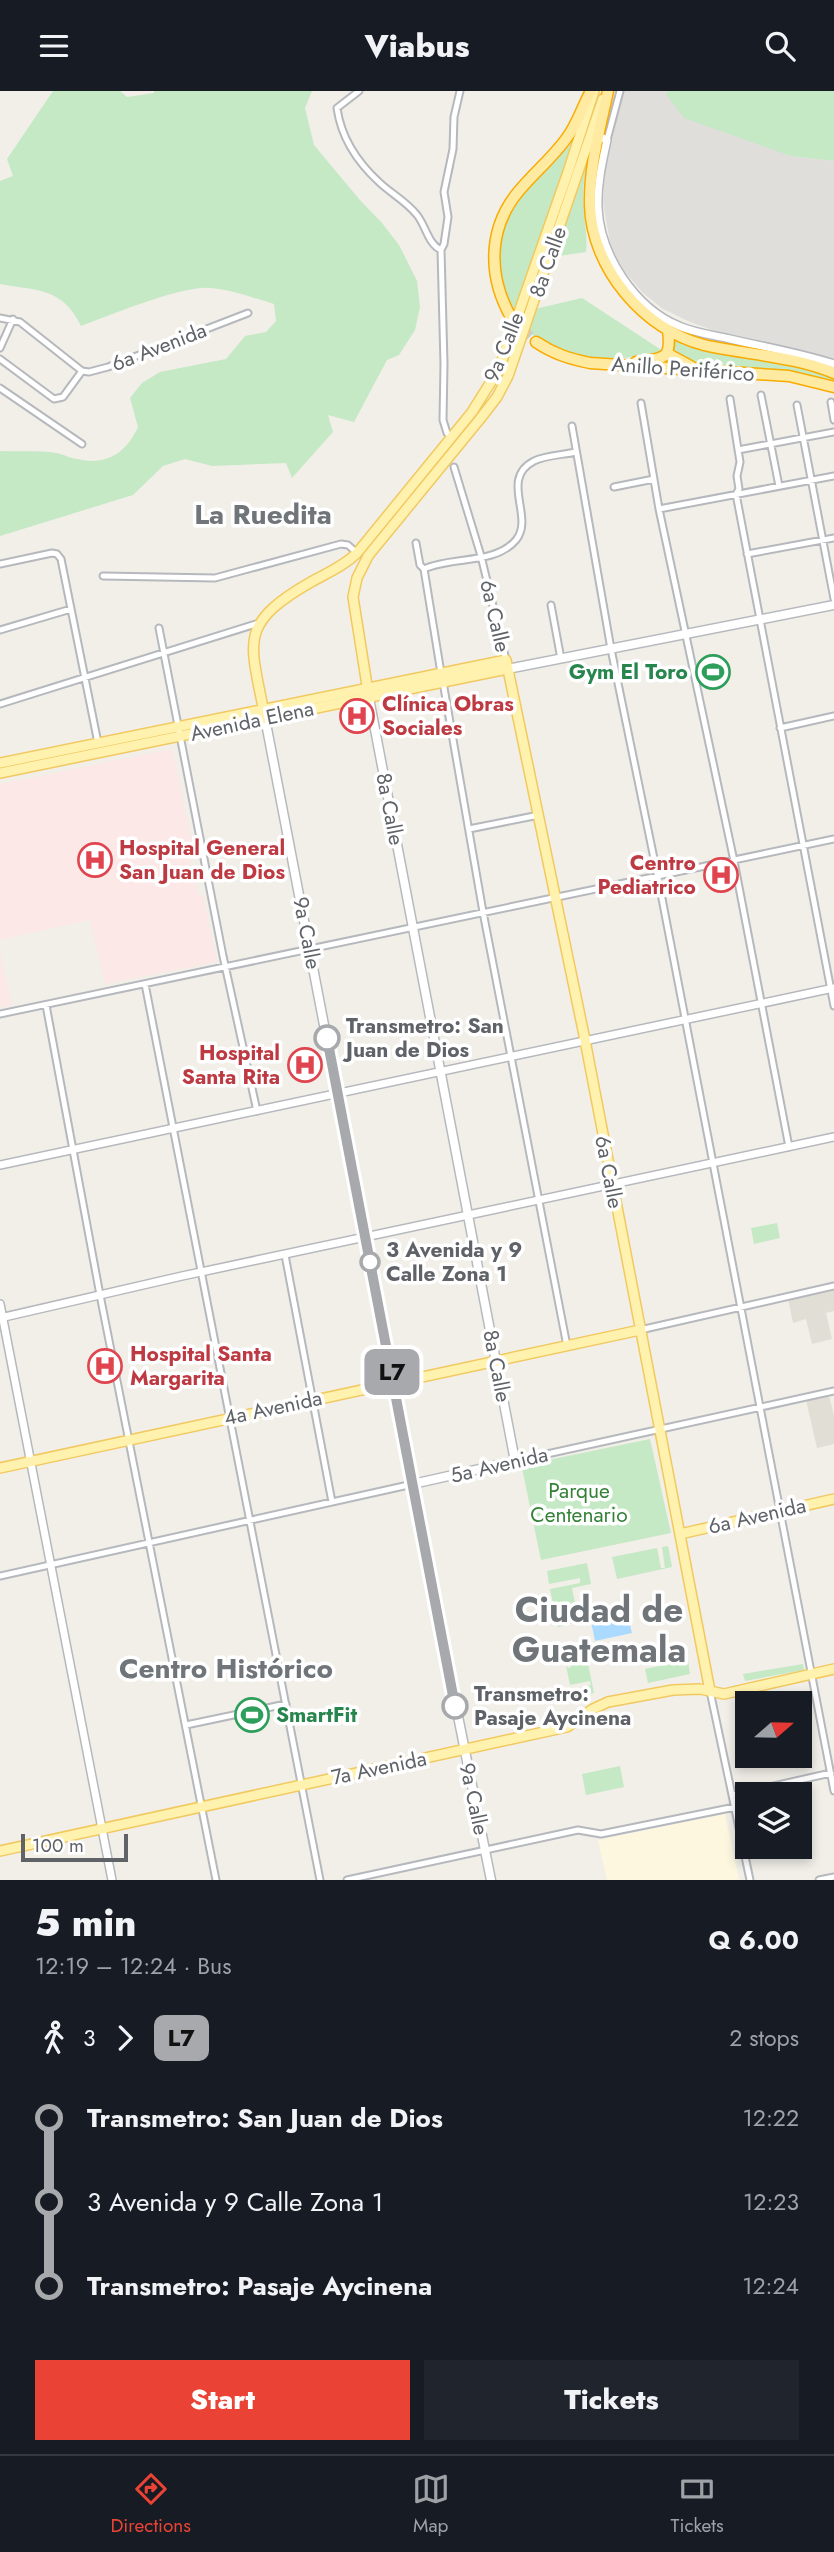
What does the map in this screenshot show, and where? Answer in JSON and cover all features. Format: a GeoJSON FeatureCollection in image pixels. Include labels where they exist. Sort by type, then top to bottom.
{"type":"FeatureCollection","features":[{"type":"Feature","properties":{"kind":"highway"},"geometry":{"type":"LineString","coordinates":[[512,319],[504,305],[494,272],[495,246],[500,222],[517,193],[567,138],[592,91]]}},
{"type":"Feature","properties":{"kind":"highway","name":"Anillo Periférico"},"geometry":{"type":"LineString","coordinates":[[608,91],[602,138],[591,176],[590,208],[599,247],[626,293],[668,330],[704,345],[806,363],[834,373]]}},
{"type":"Feature","properties":{"kind":"highway"},"geometry":{"type":"LineString","coordinates":[[614,365],[663,358],[668,354],[670,345],[668,330]]}},
{"type":"Feature","properties":{"kind":"highway","name":"Anillo Periférico"},"geometry":{"type":"LineString","coordinates":[[536,342],[552,353],[570,359],[614,365],[789,376],[834,387]]}},
{"type":"Feature","properties":{"kind":"highway"},"geometry":{"type":"LineString","coordinates":[[668,354],[697,370]]}},
{"type":"Feature","properties":{"kind":"main road","name":"9a Calle"},"geometry":{"type":"LineString","coordinates":[[491,1880],[253,657],[254,639],[259,623],[279,601],[357,553],[488,389],[499,369],[568,172],[592,91]]}},
{"type":"Feature","properties":{"kind":"main road","name":"8a Calle"},"geometry":{"type":"LineString","coordinates":[[515,1461],[367,693],[353,597],[360,568],[368,555],[480,419],[497,397],[508,376],[596,116],[608,91]]}},
{"type":"Feature","properties":{"kind":"main road","name":"Avenida Elena"},"geometry":{"type":"LineString","coordinates":[[0,773],[99,748],[264,713],[507,665],[561,659],[834,605]]}},
{"type":"Feature","properties":{"kind":"main road","name":"6a Calle"},"geometry":{"type":"LineString","coordinates":[[507,665],[585,1041],[710,1691]]}},
{"type":"Feature","properties":{"kind":"main road","name":"Avenida Elena"},"geometry":{"type":"LineString","coordinates":[[0,763],[99,748]]}},
{"type":"Feature","properties":{"kind":"main road","name":"4a Avenida"},"geometry":{"type":"LineString","coordinates":[[0,1468],[640,1330]]}},
{"type":"Feature","properties":{"kind":"main road","name":"5a Avenida"},"geometry":{"type":"LineString","coordinates":[[413,1484],[515,1461]]}},
{"type":"Feature","properties":{"kind":"main road","name":"6a Avenida"},"geometry":{"type":"LineString","coordinates":[[680,1534],[834,1499]]}},
{"type":"Feature","properties":{"kind":"main road","name":"7a Avenida"},"geometry":{"type":"LineString","coordinates":[[0,1851],[567,1727],[608,1702],[673,1690],[724,1694],[834,1669]]}},
{"type":"Feature","properties":{"kind":"street"},"geometry":{"type":"LineString","coordinates":[[359,91],[337,108],[351,149],[380,183],[418,215],[431,242],[440,250]]}},
{"type":"Feature","properties":{"kind":"street"},"geometry":{"type":"LineString","coordinates":[[452,437],[447,433],[443,420],[440,250],[444,246],[448,218],[443,192],[453,149],[454,117],[460,91]]}},
{"type":"Feature","properties":{"kind":"street","name":"Anillo Periférico"},"geometry":{"type":"LineString","coordinates":[[620,91],[602,138],[600,223],[614,262],[635,293],[659,314],[683,327],[834,364]]}},
{"type":"Feature","properties":{"kind":"street","name":"6a Avenida"},"geometry":{"type":"LineString","coordinates":[[0,318],[13,320],[82,371],[89,372],[248,313]]}},
{"type":"Feature","properties":{"kind":"street"},"geometry":{"type":"LineString","coordinates":[[0,348],[13,320]]}},
{"type":"Feature","properties":{"kind":"street"},"geometry":{"type":"LineString","coordinates":[[0,359],[54,399],[63,397],[82,371]]}},
{"type":"Feature","properties":{"kind":"street"},"geometry":{"type":"LineString","coordinates":[[0,388],[82,444]]}},
{"type":"Feature","properties":{"kind":"street"},"geometry":{"type":"LineString","coordinates":[[761,395],[779,486]]}},
{"type":"Feature","properties":{"kind":"street"},"geometry":{"type":"LineString","coordinates":[[730,399],[738,450],[736,494],[834,1006]]}},
{"type":"Feature","properties":{"kind":"street"},"geometry":{"type":"LineString","coordinates":[[831,402],[834,420]]}},
{"type":"Feature","properties":{"kind":"street"},"geometry":{"type":"LineString","coordinates":[[641,403],[684,635],[734,861],[789,1147]]}},
{"type":"Feature","properties":{"kind":"street"},"geometry":{"type":"LineString","coordinates":[[797,405],[834,599]]}},
{"type":"Feature","properties":{"kind":"street"},"geometry":{"type":"LineString","coordinates":[[572,426],[611,649],[834,1791]]}},
{"type":"Feature","properties":{"kind":"street"},"geometry":{"type":"LineString","coordinates":[[738,450],[834,432]]}},
{"type":"Feature","properties":{"kind":"street"},"geometry":{"type":"LineString","coordinates":[[424,569],[497,553],[510,545],[517,539],[521,529],[517,488],[524,469],[533,461],[576,452]]}},
{"type":"Feature","properties":{"kind":"street","name":"6a Calle"},"geometry":{"type":"LineString","coordinates":[[454,467],[481,556],[507,665]]}},
{"type":"Feature","properties":{"kind":"street"},"geometry":{"type":"LineString","coordinates":[[659,509],[834,476]]}},
{"type":"Feature","properties":{"kind":"street"},"geometry":{"type":"LineString","coordinates":[[614,487],[654,479]]}},
{"type":"Feature","properties":{"kind":"street"},"geometry":{"type":"LineString","coordinates":[[747,554],[834,538]]}},
{"type":"Feature","properties":{"kind":"street"},"geometry":{"type":"LineString","coordinates":[[416,543],[420,565],[424,569],[483,912],[567,1346]]}},
{"type":"Feature","properties":{"kind":"street"},"geometry":{"type":"LineString","coordinates":[[103,576],[215,578],[341,544],[348,545],[357,553]]}},
{"type":"Feature","properties":{"kind":"street"},"geometry":{"type":"LineString","coordinates":[[0,564],[52,553],[61,559],[99,748]]}},
{"type":"Feature","properties":{"kind":"street"},"geometry":{"type":"LineString","coordinates":[[551,605],[561,659]]}},
{"type":"Feature","properties":{"kind":"street"},"geometry":{"type":"LineString","coordinates":[[0,630],[71,609]]}},
{"type":"Feature","properties":{"kind":"street"},"geometry":{"type":"LineString","coordinates":[[0,704],[259,623]]}},
{"type":"Feature","properties":{"kind":"street"},"geometry":{"type":"LineString","coordinates":[[159,628],[257,1111]]}},
{"type":"Feature","properties":{"kind":"street"},"geometry":{"type":"LineString","coordinates":[[780,729],[834,716]]}},
{"type":"Feature","properties":{"kind":"street"},"geometry":{"type":"LineString","coordinates":[[468,829],[540,815]]}},
{"type":"Feature","properties":{"kind":"street"},"geometry":{"type":"LineString","coordinates":[[0,1014],[834,839]]}},
{"type":"Feature","properties":{"kind":"street"},"geometry":{"type":"LineString","coordinates":[[145,984],[320,1880]]}},
{"type":"Feature","properties":{"kind":"street"},"geometry":{"type":"LineString","coordinates":[[0,1165],[832,989]]}},
{"type":"Feature","properties":{"kind":"street"},"geometry":{"type":"LineString","coordinates":[[47,1005],[100,1295],[216,1880]]}},
{"type":"Feature","properties":{"kind":"street"},"geometry":{"type":"LineString","coordinates":[[1,1318],[202,1272],[834,1137]]}},
{"type":"Feature","properties":{"kind":"street"},"geometry":{"type":"LineString","coordinates":[[285,1255],[332,1502]]}},
{"type":"Feature","properties":{"kind":"street","name":"4a Avenida"},"geometry":{"type":"LineString","coordinates":[[640,1330],[834,1286]]}},
{"type":"Feature","properties":{"kind":"street"},"geometry":{"type":"LineString","coordinates":[[0,1304],[112,1880]]}},
{"type":"Feature","properties":{"kind":"street","name":"5a Avenida"},"geometry":{"type":"LineString","coordinates":[[515,1461],[834,1391]]}},
{"type":"Feature","properties":{"kind":"street","name":"5a Avenida"},"geometry":{"type":"LineString","coordinates":[[0,1576],[413,1484]]}},
{"type":"Feature","properties":{"kind":"street","name":"6a Calle"},"geometry":{"type":"LineString","coordinates":[[710,1691],[735,1807]]}},
{"type":"Feature","properties":{"kind":"street"},"geometry":{"type":"LineString","coordinates":[[186,1725],[286,1704]]}},
{"type":"Feature","properties":{"kind":"street"},"geometry":{"type":"LineString","coordinates":[[733,1795],[832,1773]]}},
{"type":"Feature","properties":{"kind":"street"},"geometry":{"type":"LineString","coordinates":[[346,1880],[578,1830],[601,1834],[735,1807]]}},
{"type":"Feature","properties":{"kind":"street","name":"6a Calle"},"geometry":{"type":"LineString","coordinates":[[746,1859],[750,1880]]}},
{"type":"Feature","properties":{"kind":"street"},"geometry":{"type":"LineString","coordinates":[[819,1880],[834,1877]]}},
{"type":"Feature","properties":{"kind":"shaded area"},"geometry":{"type":"Polygon","coordinates":[[[624,91],[668,91],[666,94],[791,156],[834,161],[834,359],[723,334],[690,322],[663,309],[643,293],[624,271],[611,248],[603,203],[605,167],[624,91]]]}},
{"type":"Feature","properties":{"kind":"shaded area","name":"Hospital General San Juan de Dios"},"geometry":{"type":"Polygon","coordinates":[[[172,749],[192,842],[186,844],[198,896],[203,895],[217,962],[105,984],[90,920],[0,940],[0,784],[172,749]]]}},
{"type":"Feature","properties":{"kind":"shaded area"},"geometry":{"type":"Polygon","coordinates":[[[0,951],[11,1005],[0,1007],[0,951]]]}},
{"type":"Feature","properties":{"kind":"shaded area"},"geometry":{"type":"Polygon","coordinates":[[[834,1290],[834,1311],[826,1313],[832,1339],[812,1344],[806,1319],[793,1323],[788,1299],[834,1290]]]}},
{"type":"Feature","properties":{"kind":"shaded area"},"geometry":{"type":"Polygon","coordinates":[[[829,1396],[834,1415],[834,1444],[817,1448],[806,1400],[829,1396]]]}},
{"type":"Feature","properties":{"kind":"shaded area"},"geometry":{"type":"Polygon","coordinates":[[[725,1814],[739,1880],[607,1880],[598,1840],[725,1814]]]}},
{"type":"Feature","properties":{"kind":"green space"},"geometry":{"type":"Polygon","coordinates":[[[53,91],[120,91],[127,97],[154,91],[312,91],[305,108],[314,145],[399,245],[417,281],[420,307],[415,330],[399,355],[387,360],[354,422],[328,415],[333,432],[292,478],[286,463],[212,466],[185,459],[163,466],[133,495],[0,536],[0,451],[49,452],[88,461],[106,459],[128,444],[138,427],[130,398],[142,383],[160,372],[226,359],[245,336],[266,332],[276,321],[274,304],[227,291],[198,288],[146,302],[81,326],[74,313],[57,297],[37,290],[0,284],[0,181],[13,176],[7,159],[53,91]]]}},
{"type":"Feature","properties":{"kind":"green space"},"geometry":{"type":"Polygon","coordinates":[[[668,91],[834,91],[834,161],[791,156],[684,118],[666,94],[668,91]]]}},
{"type":"Feature","properties":{"kind":"green space"},"geometry":{"type":"Polygon","coordinates":[[[572,143],[515,313],[505,298],[500,280],[500,246],[504,228],[520,197],[572,143]]]}},
{"type":"Feature","properties":{"kind":"green space"},"geometry":{"type":"Polygon","coordinates":[[[591,143],[583,190],[586,252],[559,256],[562,227],[591,143]]]}},
{"type":"Feature","properties":{"kind":"green space"},"geometry":{"type":"Polygon","coordinates":[[[582,298],[663,351],[662,355],[609,358],[575,355],[558,350],[528,331],[535,309],[582,298]]]}},
{"type":"Feature","properties":{"kind":"green space"},"geometry":{"type":"Polygon","coordinates":[[[675,338],[721,354],[818,371],[834,377],[834,382],[779,371],[698,366],[675,355],[675,338]]]}},
{"type":"Feature","properties":{"kind":"green space"},"geometry":{"type":"Polygon","coordinates":[[[777,1223],[780,1238],[754,1244],[751,1228],[777,1223]]]}},
{"type":"Feature","properties":{"kind":"green space","name":"Parque Centenario"},"geometry":{"type":"Polygon","coordinates":[[[650,1439],[671,1533],[541,1560],[522,1468],[524,1465],[650,1439]]]}},
{"type":"Feature","properties":{"kind":"green space"},"geometry":{"type":"Polygon","coordinates":[[[668,1546],[672,1567],[617,1579],[612,1557],[657,1548],[661,1568],[665,1568],[662,1547],[668,1546]]]}},
{"type":"Feature","properties":{"kind":"green space"},"geometry":{"type":"Polygon","coordinates":[[[587,1563],[591,1584],[572,1588],[579,1622],[558,1627],[550,1589],[580,1583],[580,1578],[549,1584],[547,1571],[587,1563]]]}},
{"type":"Feature","properties":{"kind":"green space"},"geometry":{"type":"Polygon","coordinates":[[[584,1644],[594,1693],[573,1697],[571,1690],[591,1685],[590,1681],[570,1685],[566,1665],[571,1667],[568,1655],[565,1660],[563,1648],[584,1644]]]}},
{"type":"Feature","properties":{"kind":"green space"},"geometry":{"type":"Polygon","coordinates":[[[688,1660],[690,1674],[648,1683],[645,1669],[688,1660]]]}},
{"type":"Feature","properties":{"kind":"green space"},"geometry":{"type":"Polygon","coordinates":[[[803,1664],[804,1670],[745,1681],[743,1674],[803,1664]]]}},
{"type":"Feature","properties":{"kind":"green space"},"geometry":{"type":"Polygon","coordinates":[[[620,1766],[624,1787],[586,1795],[582,1774],[620,1766]]]}},
{"type":"Feature","properties":{"kind":"water"},"geometry":{"type":"Polygon","coordinates":[[[627,1613],[632,1633],[595,1641],[591,1621],[627,1613]]]}},
{"type":"Feature","properties":{"kind":"tunnel"},"geometry":{"type":"LineString","coordinates":[[512,319],[536,342]]}},
{"type":"Feature","properties":{"kind":"bus line","name":"L7"},"geometry":{"type":"LineString","coordinates":[[327,1038],[455,1706]]}},
{"type":"Feature","properties":{"kind":"place","name":"Gym El Toro"},"geometry":{"type":"Point","coordinates":[713,672]}},
{"type":"Feature","properties":{"kind":"place","name":"Clínica Obras Sociales"},"geometry":{"type":"Point","coordinates":[357,716]}},
{"type":"Feature","properties":{"kind":"place","name":"Hospital General San Juan de Dios"},"geometry":{"type":"Point","coordinates":[95,860]}},
{"type":"Feature","properties":{"kind":"place","name":"Centro Pediatrico"},"geometry":{"type":"Point","coordinates":[721,875]}},
{"type":"Feature","properties":{"kind":"place","name":"Transmetro: San Juan de Dios"},"geometry":{"type":"Point","coordinates":[327,1038]}},
{"type":"Feature","properties":{"kind":"place","name":"Hospital Santa Rita"},"geometry":{"type":"Point","coordinates":[305,1065]}},
{"type":"Feature","properties":{"kind":"place","name":"3 Avenida y 9 Calle Zona 1"},"geometry":{"type":"Point","coordinates":[370,1262]}},
{"type":"Feature","properties":{"kind":"place","name":"Hospital Santa Margarita"},"geometry":{"type":"Point","coordinates":[105,1366]}},
{"type":"Feature","properties":{"kind":"place","name":"Transmetro: Pasaje Aycinena"},"geometry":{"type":"Point","coordinates":[455,1706]}},
{"type":"Feature","properties":{"kind":"place","name":"SmartFit"},"geometry":{"type":"Point","coordinates":[252,1715]}},
{"type":"Feature","properties":{"kind":"district","name":"La Ruedita"},"geometry":{"type":"Point","coordinates":[263,514]}},
{"type":"Feature","properties":{"kind":"district","name":"Ciudad de Guatemala"},"geometry":{"type":"Point","coordinates":[599,1630]}},
{"type":"Feature","properties":{"kind":"district","name":"Centro Histórico"},"geometry":{"type":"Point","coordinates":[226,1668]}}]}
